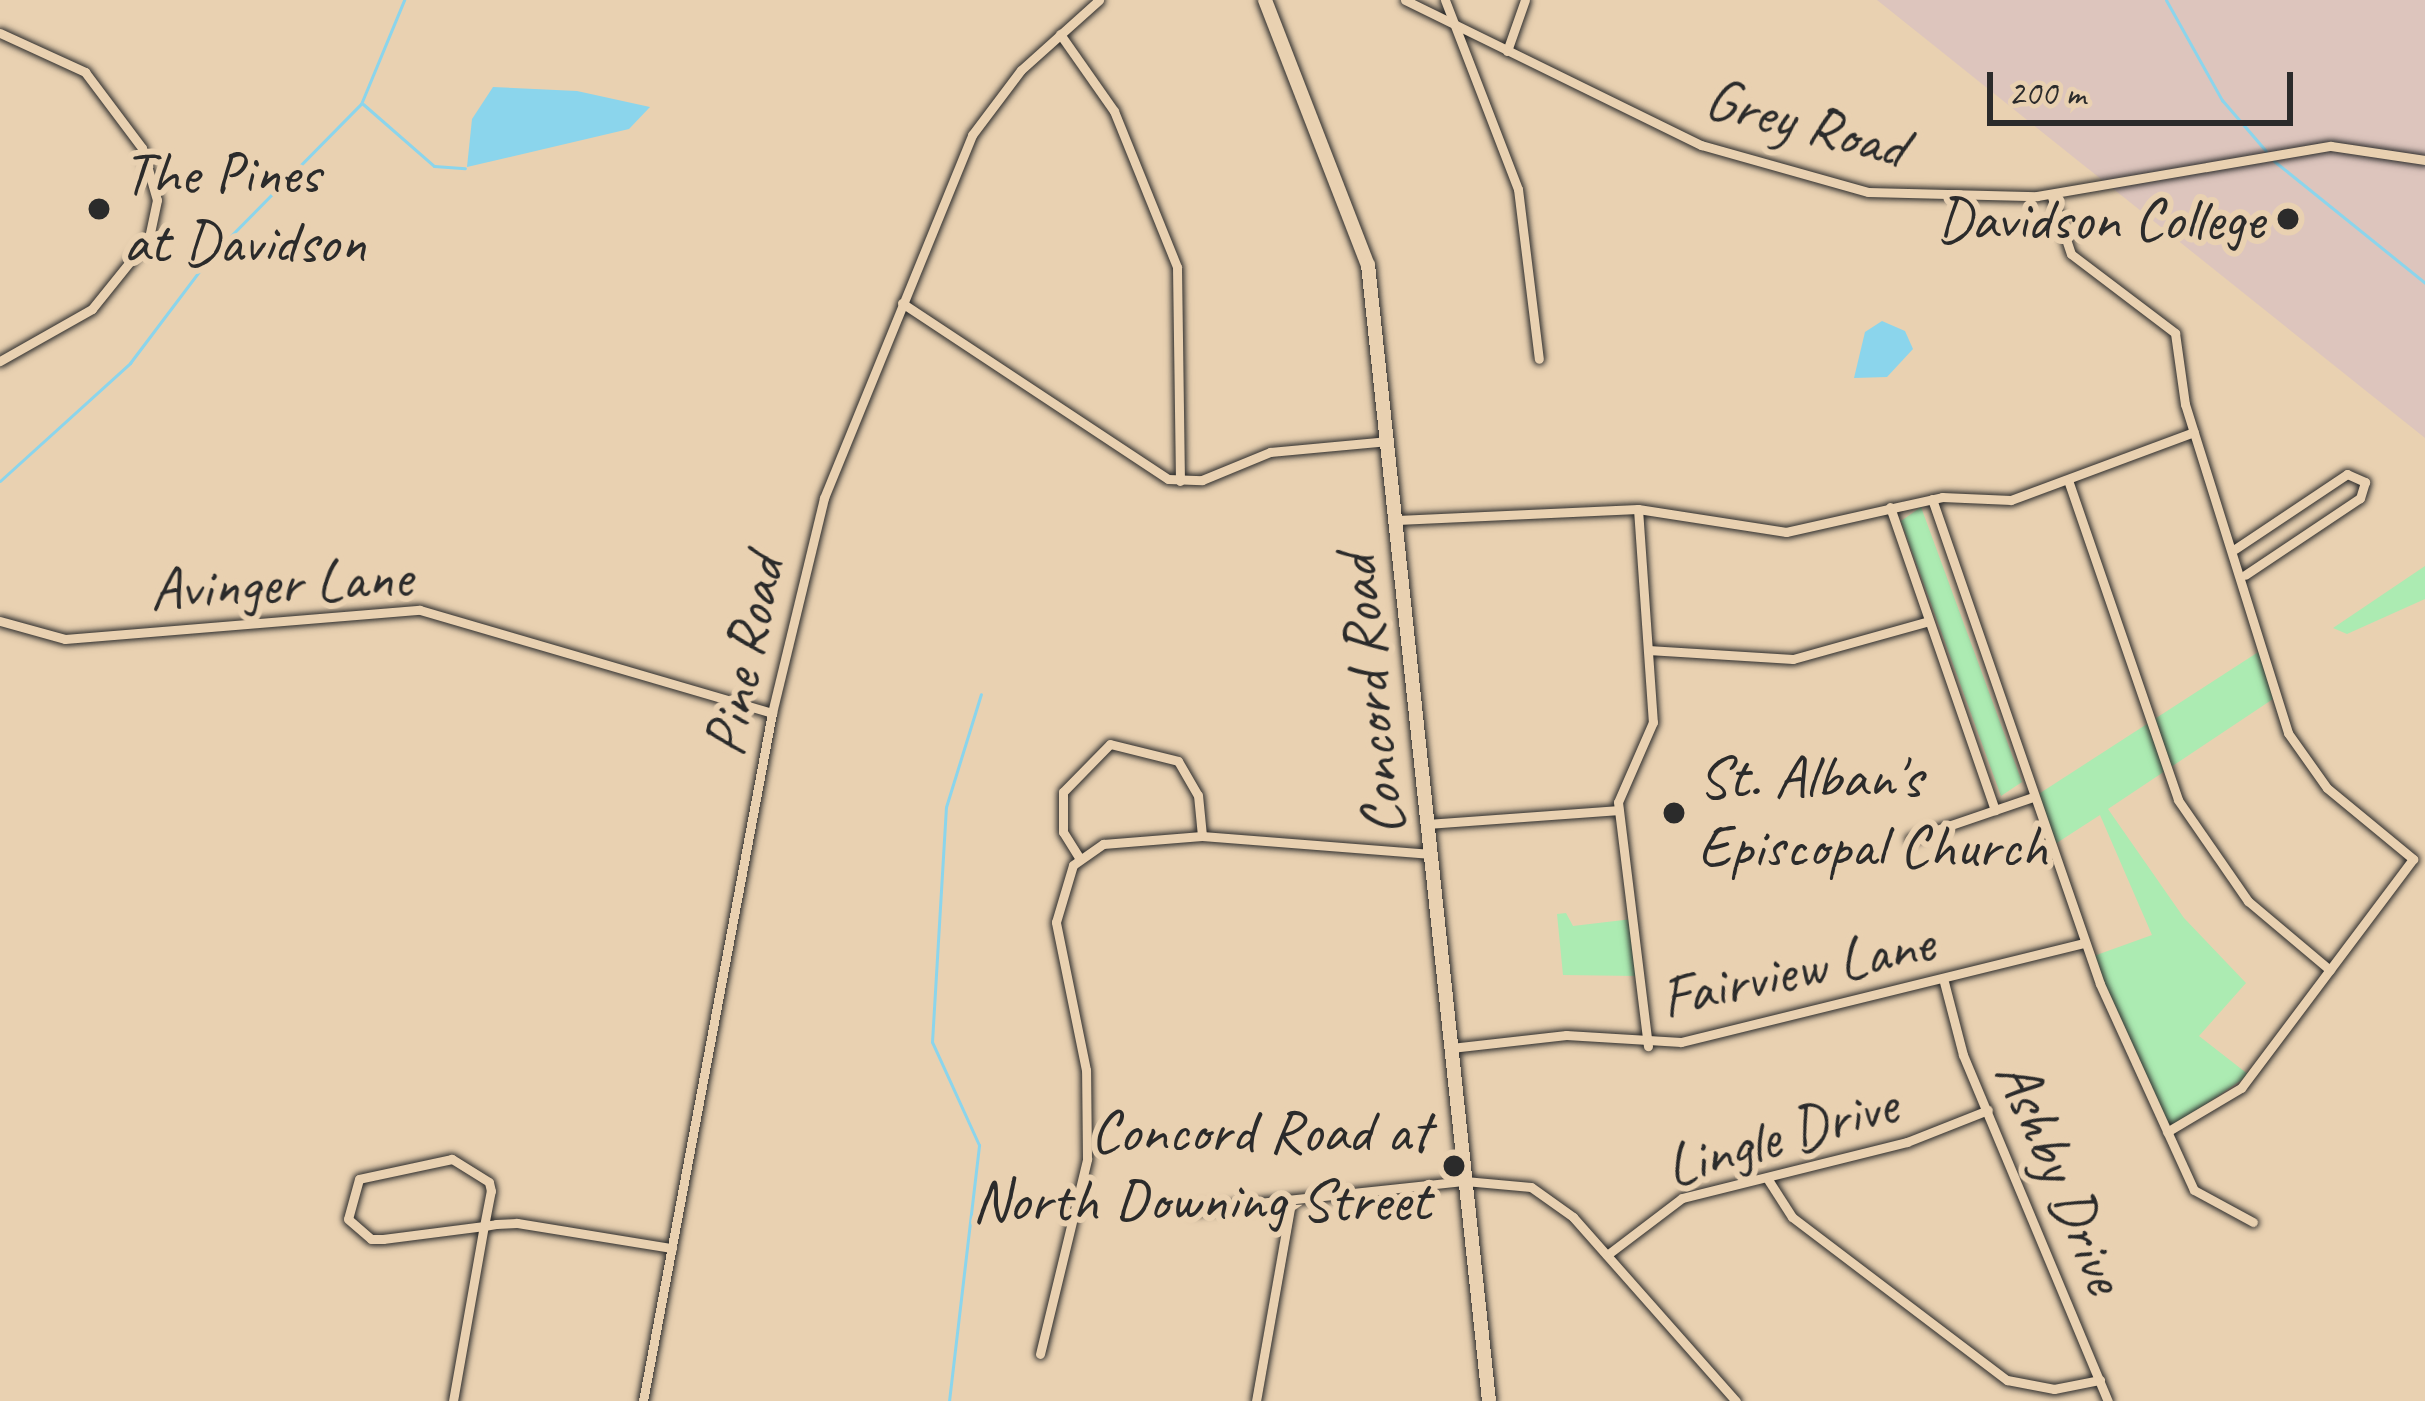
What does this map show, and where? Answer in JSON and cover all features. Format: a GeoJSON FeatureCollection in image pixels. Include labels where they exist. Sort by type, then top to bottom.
{"type":"FeatureCollection","features":[{"type":"Feature","properties":{"kind":"main road","name":"Concord Road"},"geometry":{"type":"LineString","coordinates":[[1265,0],[1363,244],[1389,441],[1489,1401]]}},
{"type":"Feature","properties":{"kind":"street","name":"Pine Road"},"geometry":{"type":"LineString","coordinates":[[643,1401],[772,713],[810,542],[972,135],[1085,4],[1099,0]]}},
{"type":"Feature","properties":{"kind":"street","name":"Grey Road"},"geometry":{"type":"LineString","coordinates":[[1405,0],[1701,145],[1807,180],[1916,197],[2051,194],[2293,149],[2425,160]]}},
{"type":"Feature","properties":{"kind":"street"},"geometry":{"type":"LineString","coordinates":[[1444,0],[1518,189],[1539,359]]}},
{"type":"Feature","properties":{"kind":"street"},"geometry":{"type":"LineString","coordinates":[[1507,51],[1525,0]]}},
{"type":"Feature","properties":{"kind":"street"},"geometry":{"type":"LineString","coordinates":[[0,32],[85,72],[142,148],[158,200],[148,238],[92,309],[0,361]]}},
{"type":"Feature","properties":{"kind":"street"},"geometry":{"type":"LineString","coordinates":[[1060,34],[1114,111],[1177,267],[1180,481]]}},
{"type":"Feature","properties":{"kind":"street"},"geometry":{"type":"LineString","coordinates":[[2051,194],[2071,254],[2169,323],[2194,432],[2245,574],[2296,747],[2413,859],[2232,1097],[2167,1132]]}},
{"type":"Feature","properties":{"kind":"street"},"geometry":{"type":"LineString","coordinates":[[902,303],[988,351],[1139,466],[1180,481],[1270,452],[1389,441]]}},
{"type":"Feature","properties":{"kind":"street"},"geometry":{"type":"LineString","coordinates":[[1396,520],[1556,507],[1638,509],[1757,535],[1932,499],[2011,500],[2194,432]]}},
{"type":"Feature","properties":{"kind":"street"},"geometry":{"type":"LineString","coordinates":[[2235,549],[2347,474],[2365,482],[2360,498],[2245,574]]}},
{"type":"Feature","properties":{"kind":"street"},"geometry":{"type":"LineString","coordinates":[[2068,480],[2178,800],[2248,901],[2330,970]]}},
{"type":"Feature","properties":{"kind":"street"},"geometry":{"type":"LineString","coordinates":[[1932,499],[2084,944],[2167,1132],[2201,1198],[2253,1222]]}},
{"type":"Feature","properties":{"kind":"street"},"geometry":{"type":"LineString","coordinates":[[1890,507],[1995,810]]}},
{"type":"Feature","properties":{"kind":"street"},"geometry":{"type":"LineString","coordinates":[[1638,509],[1652,732],[1618,810],[1648,1046]]}},
{"type":"Feature","properties":{"kind":"street","name":"Avinger Lane"},"geometry":{"type":"LineString","coordinates":[[0,621],[64,638],[420,610],[772,713]]}},
{"type":"Feature","properties":{"kind":"street"},"geometry":{"type":"LineString","coordinates":[[1648,650],[1793,659],[1929,621]]}},
{"type":"Feature","properties":{"kind":"street"},"geometry":{"type":"LineString","coordinates":[[1080,859],[1063,832],[1063,791],[1094,752],[1122,742],[1178,761],[1198,795],[1202,836]]}},
{"type":"Feature","properties":{"kind":"street"},"geometry":{"type":"LineString","coordinates":[[1910,838],[2033,797]]}},
{"type":"Feature","properties":{"kind":"street"},"geometry":{"type":"LineString","coordinates":[[1428,824],[1618,810]]}},
{"type":"Feature","properties":{"kind":"street"},"geometry":{"type":"LineString","coordinates":[[1040,1354],[1086,1174],[1086,1070],[1055,911],[1080,859],[1114,842],[1202,836],[1431,854]]}},
{"type":"Feature","properties":{"kind":"street","name":"Fairview Lane"},"geometry":{"type":"LineString","coordinates":[[1451,1048],[1566,1035],[1648,1046],[1944,982],[2084,944]]}},
{"type":"Feature","properties":{"kind":"street","name":"Ashby Drive"},"geometry":{"type":"LineString","coordinates":[[1944,982],[1988,1111],[2108,1401]]}},
{"type":"Feature","properties":{"kind":"street","name":"Lingle Drive"},"geometry":{"type":"LineString","coordinates":[[1607,1255],[1682,1198],[1767,1178],[1988,1111]]}},
{"type":"Feature","properties":{"kind":"street"},"geometry":{"type":"LineString","coordinates":[[453,1401],[484,1226],[489,1181],[465,1161],[367,1174],[346,1196],[348,1219],[370,1239],[484,1226],[672,1248]]}},
{"type":"Feature","properties":{"kind":"street"},"geometry":{"type":"LineString","coordinates":[[1767,1178],[1792,1217],[1992,1370],[2042,1389],[2100,1380]]}},
{"type":"Feature","properties":{"kind":"street"},"geometry":{"type":"LineString","coordinates":[[1193,1210],[1465,1181],[1547,1196],[1607,1255],[1736,1401]]}},
{"type":"Feature","properties":{"kind":"street"},"geometry":{"type":"LineString","coordinates":[[1256,1401],[1291,1202]]}},
{"type":"Feature","properties":{"kind":"street"},"geometry":{"type":"LineString","coordinates":[[1715,1401],[1724,1391]]}},
{"type":"Feature","properties":{"kind":"shaded area","name":"Davidson College"},"geometry":{"type":"Polygon","coordinates":[[[1877,0],[2425,0],[2425,438],[1877,0]]]}},
{"type":"Feature","properties":{"kind":"green space"},"geometry":{"type":"Polygon","coordinates":[[[1921,507],[2022,782],[2001,796],[1901,521],[1921,507]]]}},
{"type":"Feature","properties":{"kind":"green space"},"geometry":{"type":"Polygon","coordinates":[[[2425,566],[2425,599],[2347,634],[2333,628],[2425,566]]]}},
{"type":"Feature","properties":{"kind":"green space"},"geometry":{"type":"Polygon","coordinates":[[[2266,647],[2276,697],[2108,809],[2184,918],[2246,983],[2199,1036],[2249,1075],[2168,1130],[2091,957],[2152,935],[2100,815],[2052,846],[2034,797],[2266,647]]]}},
{"type":"Feature","properties":{"kind":"green space"},"geometry":{"type":"Polygon","coordinates":[[[1566,913],[1573,926],[1632,919],[1638,976],[1563,975],[1557,914],[1566,913]]]}},
{"type":"Feature","properties":{"kind":"water"},"geometry":{"type":"Polygon","coordinates":[[[493,87],[577,91],[650,107],[629,129],[467,167],[472,119],[493,87]]]}},
{"type":"Feature","properties":{"kind":"water"},"geometry":{"type":"Polygon","coordinates":[[[1882,321],[1905,331],[1913,349],[1887,377],[1854,378],[1865,332],[1882,321]]]}},
{"type":"Feature","properties":{"kind":"waterway"},"geometry":{"type":"LineString","coordinates":[[0,481],[130,363],[210,257],[361,104],[404,0]]}},
{"type":"Feature","properties":{"kind":"waterway"},"geometry":{"type":"LineString","coordinates":[[2166,0],[2222,100],[2266,151]]}},
{"type":"Feature","properties":{"kind":"waterway"},"geometry":{"type":"LineString","coordinates":[[363,104],[434,166],[465,168]]}},
{"type":"Feature","properties":{"kind":"waterway"},"geometry":{"type":"LineString","coordinates":[[2274,161],[2425,283]]}},
{"type":"Feature","properties":{"kind":"waterway"},"geometry":{"type":"LineString","coordinates":[[949,1401],[979,1145],[932,1042],[946,807],[981,694]]}},
{"type":"Feature","properties":{"kind":"place","name":"The Pines at Davidson"},"geometry":{"type":"Point","coordinates":[99,209]}},
{"type":"Feature","properties":{"kind":"place","name":"Davidson College"},"geometry":{"type":"Point","coordinates":[2288,219]}},
{"type":"Feature","properties":{"kind":"place","name":"St. Alban's Episcopal Church"},"geometry":{"type":"Point","coordinates":[1674,813]}},
{"type":"Feature","properties":{"kind":"place","name":"Concord Road at North Downing Street"},"geometry":{"type":"Point","coordinates":[1454,1166]}}]}
